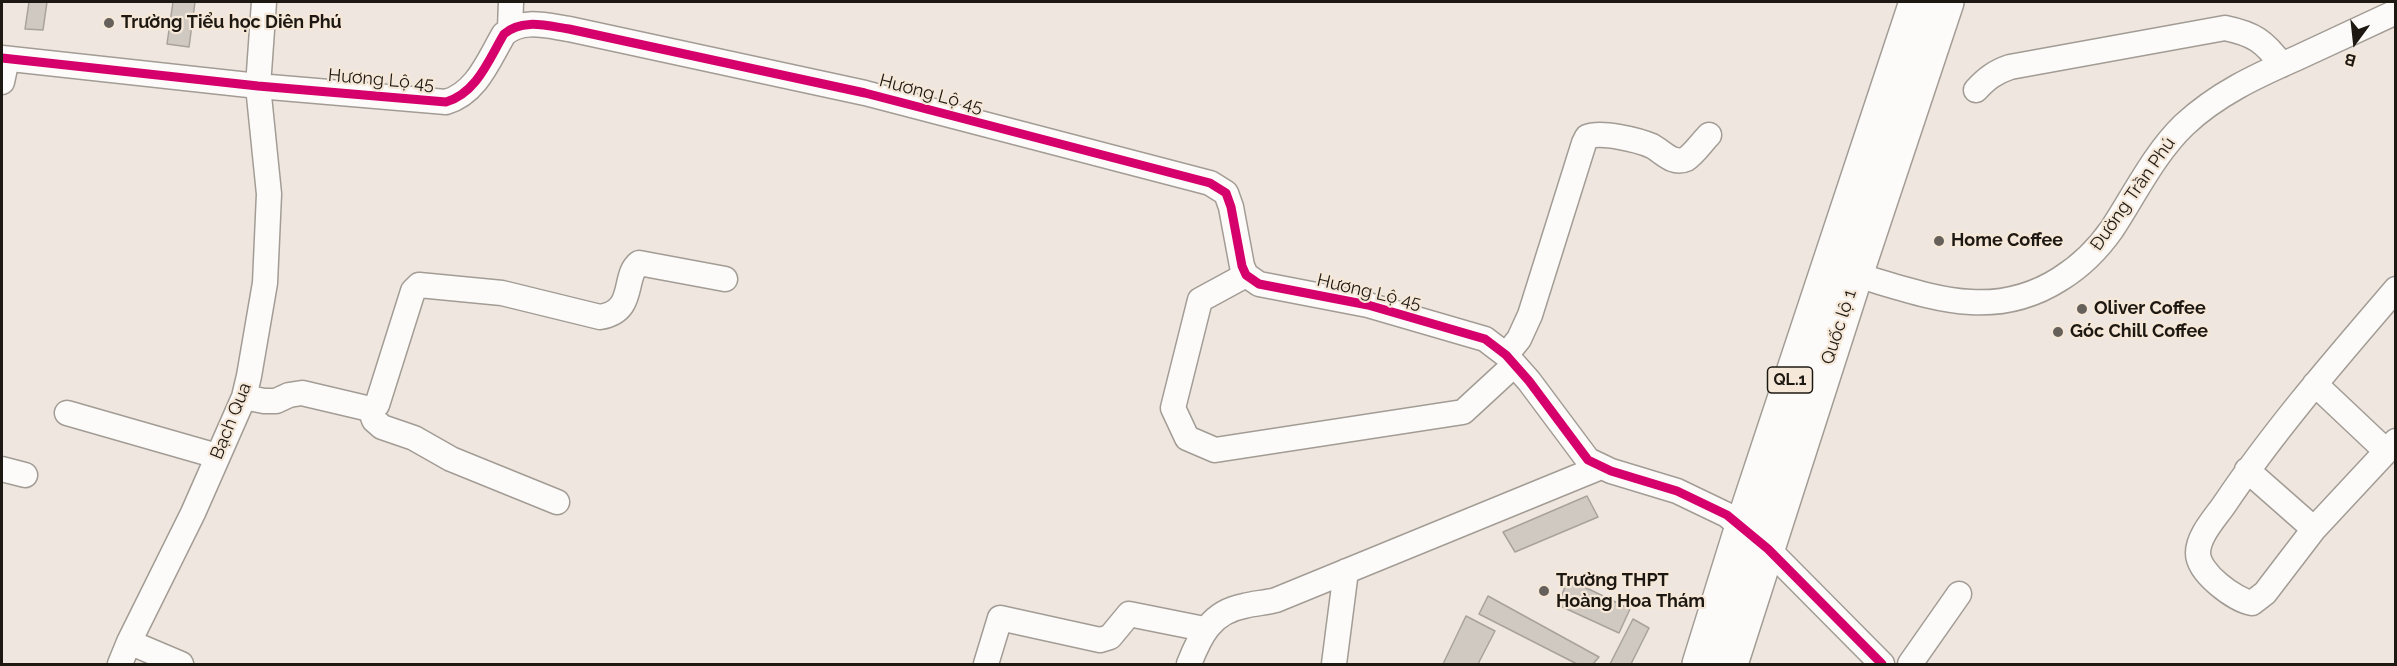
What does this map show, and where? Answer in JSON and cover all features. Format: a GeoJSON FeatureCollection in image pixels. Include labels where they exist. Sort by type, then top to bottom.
{"type":"FeatureCollection","features":[{"type":"Feature","properties":{"kind":"highway","name":"Quốc lộ 1"},"geometry":{"type":"LineString","coordinates":[[1699,664],[1742,526],[1916,2]]}},
{"type":"Feature","properties":{"kind":"highway","name":"Quốc lộ 1"},"geometry":{"type":"LineString","coordinates":[[1731,664],[1856,275],[1947,2]]}},
{"type":"Feature","properties":{"kind":"street","name":"Bạch Qua"},"geometry":{"type":"LineString","coordinates":[[120,664],[193,513],[243,397],[249,376],[265,283],[268,194],[258,86],[264,2]]}},
{"type":"Feature","properties":{"kind":"street"},"geometry":{"type":"LineString","coordinates":[[510,28],[511,2]]}},
{"type":"Feature","properties":{"kind":"street","name":"Đường Trần Phú"},"geometry":{"type":"LineString","coordinates":[[1856,275],[1932,297],[1966,303],[1997,303],[2036,293],[2067,275],[2103,241],[2156,159],[2184,125],[2231,90],[2396,12]]}},
{"type":"Feature","properties":{"kind":"street","name":"Hương Lộ 45"},"geometry":{"type":"LineString","coordinates":[[3,66],[446,102],[460,97],[473,85],[510,28],[532,24],[569,29],[865,93],[1209,183],[1222,189],[1228,199],[1242,266],[1246,275],[1259,284],[1368,305],[1485,339],[1510,360],[1539,393],[1588,460],[1601,467],[1677,491],[1715,507],[1742,526],[1768,549],[1882,664]]}},
{"type":"Feature","properties":{"kind":"street"},"geometry":{"type":"LineString","coordinates":[[1976,90],[1991,76],[2010,67],[2225,28],[2254,36],[2266,44],[2282,64]]}},
{"type":"Feature","properties":{"kind":"street"},"geometry":{"type":"LineString","coordinates":[[1246,275],[1200,300],[1173,408],[1186,438],[1215,450],[1463,412],[1510,360],[1530,315],[1587,137],[1604,135],[1639,142],[1654,147],[1675,160],[1687,158],[1709,135]]}},
{"type":"Feature","properties":{"kind":"street"},"geometry":{"type":"LineString","coordinates":[[243,397],[276,401],[289,395],[302,393],[370,410],[377,405],[413,291],[419,285],[501,293],[600,317],[621,306],[628,292],[635,266],[639,263],[725,279]]}},
{"type":"Feature","properties":{"kind":"street"},"geometry":{"type":"LineString","coordinates":[[2315,384],[2391,446],[2314,529],[2265,593],[2252,603],[2240,601],[2204,570],[2198,553],[2204,535],[2247,470],[2315,384],[2396,289]]}},
{"type":"Feature","properties":{"kind":"street"},"geometry":{"type":"LineString","coordinates":[[370,410],[374,420],[382,427],[414,438],[452,459],[556,502]]}},
{"type":"Feature","properties":{"kind":"street"},"geometry":{"type":"LineString","coordinates":[[67,413],[218,456]]}},
{"type":"Feature","properties":{"kind":"street"},"geometry":{"type":"LineString","coordinates":[[1189,664],[1204,629],[1211,621],[1229,610],[1276,600],[1601,467]]}},
{"type":"Feature","properties":{"kind":"street"},"geometry":{"type":"LineString","coordinates":[[2,469],[25,475]]}},
{"type":"Feature","properties":{"kind":"street"},"geometry":{"type":"LineString","coordinates":[[2247,470],[2314,529]]}},
{"type":"Feature","properties":{"kind":"street"},"geometry":{"type":"LineString","coordinates":[[1334,664],[1346,571]]}},
{"type":"Feature","properties":{"kind":"street"},"geometry":{"type":"LineString","coordinates":[[1910,664],[1959,594]]}},
{"type":"Feature","properties":{"kind":"street"},"geometry":{"type":"LineString","coordinates":[[986,664],[1000,618],[1100,640],[1108,639],[1129,614],[1204,629]]}},
{"type":"Feature","properties":{"kind":"street"},"geometry":{"type":"LineString","coordinates":[[129,642],[181,664]]}},
{"type":"Feature","properties":{"kind":"building"},"geometry":{"type":"Polygon","coordinates":[[[29,2],[47,2],[43,30],[25,29],[29,2]]]}},
{"type":"Feature","properties":{"kind":"building"},"geometry":{"type":"Polygon","coordinates":[[[173,2],[195,2],[189,47],[167,44],[173,2]]]}},
{"type":"Feature","properties":{"kind":"building"},"geometry":{"type":"Polygon","coordinates":[[[1587,496],[1598,517],[1515,552],[1503,532],[1587,496]]]}},
{"type":"Feature","properties":{"kind":"building"},"geometry":{"type":"Polygon","coordinates":[[[1568,579],[1630,609],[1619,633],[1558,605],[1568,579]]]}},
{"type":"Feature","properties":{"kind":"building"},"geometry":{"type":"Polygon","coordinates":[[[1488,596],[1599,657],[1593,664],[1577,664],[1479,614],[1488,596]]]}},
{"type":"Feature","properties":{"kind":"building"},"geometry":{"type":"Polygon","coordinates":[[[1466,616],[1495,631],[1478,664],[1443,664],[1466,616]]]}},
{"type":"Feature","properties":{"kind":"building"},"geometry":{"type":"Polygon","coordinates":[[[1633,619],[1649,628],[1631,664],[1610,664],[1633,619]]]}},
{"type":"Feature","properties":{"kind":"cycle path"},"geometry":{"type":"LineString","coordinates":[[2,58],[258,86],[446,102],[457,98],[474,83],[504,34],[519,26],[544,25],[865,93],[1210,183],[1226,193],[1246,275],[1259,284],[1368,305],[1485,339],[1506,355],[1529,381],[1588,460],[1611,471],[1677,491],[1727,515],[1768,549],[1882,664]]}},
{"type":"Feature","properties":{"kind":"place","name":"Trường Tiểu học Diên Phú"},"geometry":{"type":"Point","coordinates":[109,23]}},
{"type":"Feature","properties":{"kind":"place","name":"Home Coffee"},"geometry":{"type":"Point","coordinates":[1939,241]}},
{"type":"Feature","properties":{"kind":"place","name":"Oliver Coffee"},"geometry":{"type":"Point","coordinates":[2082,309]}},
{"type":"Feature","properties":{"kind":"place","name":"Góc Chill Coffee"},"geometry":{"type":"Point","coordinates":[2058,332]}},
{"type":"Feature","properties":{"kind":"place","name":"Trường THPT Hoàng Hoa Thám"},"geometry":{"type":"Point","coordinates":[1544,591]}}]}
